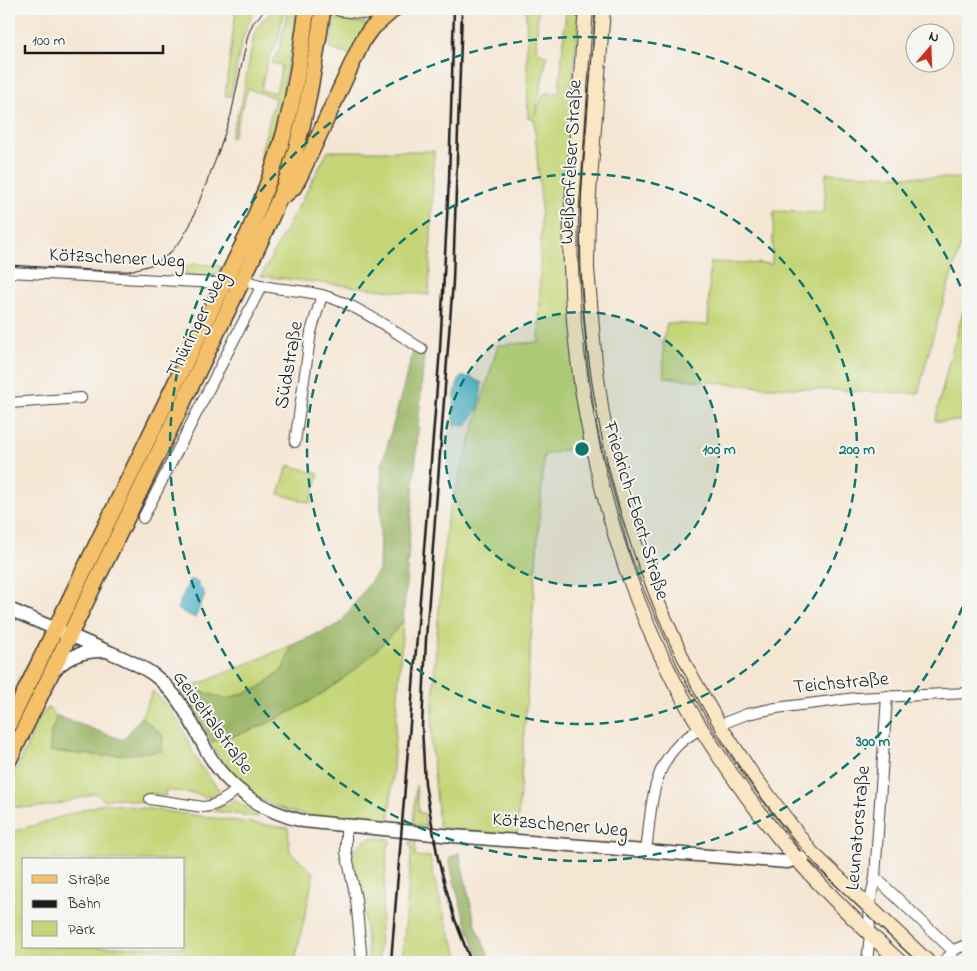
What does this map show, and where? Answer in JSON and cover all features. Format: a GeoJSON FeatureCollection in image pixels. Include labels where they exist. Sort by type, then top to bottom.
{"type":"FeatureCollection","features":[{"type":"Feature","properties":{"kind":"main road"},"geometry":{"type":"LineString","coordinates":[[340,9],[362,12],[392,9]]}},
{"type":"Feature","properties":{"kind":"main road"},"geometry":{"type":"LineString","coordinates":[[279,202],[294,187],[300,176],[363,40],[370,30],[392,9]]}},
{"type":"Feature","properties":{"kind":"main road","name":"Weißenfelser Straße"},"geometry":{"type":"LineString","coordinates":[[574,314],[571,268],[572,205],[586,9]]}},
{"type":"Feature","properties":{"kind":"main road","name":"Weißenfelser Straße"},"geometry":{"type":"LineString","coordinates":[[591,318],[586,246],[602,9]]}},
{"type":"Feature","properties":{"kind":"main road","name":"Thüringer Weg"},"geometry":{"type":"LineString","coordinates":[[9,724],[249,232],[270,179],[285,131],[297,80],[306,12]]}},
{"type":"Feature","properties":{"kind":"main road","name":"Thüringer Weg"},"geometry":{"type":"LineString","coordinates":[[9,760],[279,202],[300,134],[312,82],[322,14]]}},
{"type":"Feature","properties":{"kind":"main road","name":"Friedrich-Ebert-Straße"},"geometry":{"type":"LineString","coordinates":[[574,314],[581,387],[592,446],[622,554],[654,637],[671,674],[701,728],[749,798],[797,859],[900,962]]}},
{"type":"Feature","properties":{"kind":"main road","name":"Friedrich-Ebert-Straße"},"geometry":{"type":"LineString","coordinates":[[591,318],[602,414],[608,444],[636,548],[652,590],[686,667],[720,725],[767,796],[811,852],[928,962]]}},
{"type":"Feature","properties":{"kind":"street","name":"Kötzschener Weg"},"geometry":{"type":"LineString","coordinates":[[9,272],[168,279],[216,283],[222,286]]}},
{"type":"Feature","properties":{"kind":"street"},"geometry":{"type":"LineString","coordinates":[[243,279],[262,285],[322,295],[347,303],[422,349]]}},
{"type":"Feature","properties":{"kind":"street","name":"Thüringer Weg"},"geometry":{"type":"LineString","coordinates":[[143,518],[262,285]]}},
{"type":"Feature","properties":{"kind":"street","name":"Südstraße"},"geometry":{"type":"LineString","coordinates":[[295,442],[311,332],[322,295]]}},
{"type":"Feature","properties":{"kind":"street"},"geometry":{"type":"LineString","coordinates":[[9,403],[81,398]]}},
{"type":"Feature","properties":{"kind":"street"},"geometry":{"type":"LineString","coordinates":[[149,471],[163,478]]}},
{"type":"Feature","properties":{"kind":"street","name":"Geiseltalstraße"},"geometry":{"type":"LineString","coordinates":[[9,609],[125,659],[154,675],[169,690],[190,717],[213,762],[237,789],[262,807],[289,818],[303,821]]}},
{"type":"Feature","properties":{"kind":"street"},"geometry":{"type":"LineString","coordinates":[[50,676],[61,663],[74,656],[93,650],[106,651]]}},
{"type":"Feature","properties":{"kind":"street","name":"Teichstraße"},"geometry":{"type":"LineString","coordinates":[[720,725],[747,714],[776,708],[856,698],[968,692]]}},
{"type":"Feature","properties":{"kind":"street","name":"Leunatorstraße"},"geometry":{"type":"LineString","coordinates":[[867,962],[870,934],[869,907],[875,878],[887,696]]}},
{"type":"Feature","properties":{"kind":"street"},"geometry":{"type":"LineString","coordinates":[[646,852],[654,786],[660,770],[668,755],[680,742],[701,728]]}},
{"type":"Feature","properties":{"kind":"street"},"geometry":{"type":"LineString","coordinates":[[150,799],[203,807],[218,804],[237,789]]}},
{"type":"Feature","properties":{"kind":"street","name":"Kötzschener Weg"},"geometry":{"type":"LineString","coordinates":[[303,821],[646,852],[787,862],[811,852]]}},
{"type":"Feature","properties":{"kind":"street"},"geometry":{"type":"LineString","coordinates":[[346,826],[347,859],[356,899],[362,962]]}},
{"type":"Feature","properties":{"kind":"street"},"geometry":{"type":"LineString","coordinates":[[875,878],[953,951]]}},
{"type":"Feature","properties":{"kind":"street"},"geometry":{"type":"LineString","coordinates":[[943,962],[953,951],[964,944],[968,944]]}},
{"type":"Feature","properties":{"kind":"green space"},"geometry":{"type":"Polygon","coordinates":[[[236,9],[256,9],[246,28],[231,96],[225,96],[236,9]]]}},
{"type":"Feature","properties":{"kind":"green space"},"geometry":{"type":"Polygon","coordinates":[[[277,9],[284,9],[278,40],[267,62],[261,90],[276,93],[282,65],[271,63],[279,50],[287,14],[291,9],[296,10],[281,102],[265,159],[260,157],[275,98],[248,89],[233,137],[230,138],[242,100],[254,35],[263,20],[277,9]]]}},
{"type":"Feature","properties":{"kind":"green space"},"geometry":{"type":"Polygon","coordinates":[[[526,9],[538,9],[536,50],[547,57],[535,115],[544,93],[559,93],[566,9],[580,9],[572,82],[572,119],[566,214],[586,445],[544,455],[517,833],[512,835],[440,828],[431,744],[436,643],[447,519],[498,345],[539,342],[541,203],[534,119],[528,118],[526,9]]]}},
{"type":"Feature","properties":{"kind":"green space"},"geometry":{"type":"Polygon","coordinates":[[[336,19],[368,24],[350,55],[330,49],[331,34],[336,19]]]}},
{"type":"Feature","properties":{"kind":"green space"},"geometry":{"type":"Polygon","coordinates":[[[328,151],[434,151],[429,295],[261,276],[328,151]]]}},
{"type":"Feature","properties":{"kind":"green space"},"geometry":{"type":"Polygon","coordinates":[[[826,173],[968,179],[968,222],[933,336],[918,394],[749,386],[664,377],[663,341],[667,323],[708,325],[710,262],[772,264],[774,211],[824,213],[826,173]]]}},
{"type":"Feature","properties":{"kind":"green space"},"geometry":{"type":"Polygon","coordinates":[[[195,264],[221,266],[218,274],[212,276],[187,277],[182,267],[195,264]]]}},
{"type":"Feature","properties":{"kind":"green space"},"geometry":{"type":"Polygon","coordinates":[[[968,294],[968,421],[935,421],[948,365],[968,294]]]}},
{"type":"Feature","properties":{"kind":"green space"},"geometry":{"type":"Polygon","coordinates":[[[413,352],[424,355],[403,621],[353,671],[315,698],[251,730],[210,742],[192,709],[180,692],[199,691],[226,699],[259,688],[283,669],[292,645],[340,624],[379,570],[382,465],[413,352]]]}},
{"type":"Feature","properties":{"kind":"green space"},"geometry":{"type":"Polygon","coordinates":[[[288,465],[319,474],[310,503],[279,494],[288,465]]]}},
{"type":"Feature","properties":{"kind":"green space"},"geometry":{"type":"Polygon","coordinates":[[[403,621],[389,825],[304,815],[283,809],[263,801],[245,790],[230,775],[210,742],[251,730],[315,698],[353,671],[403,621]]]}},
{"type":"Feature","properties":{"kind":"green space"},"geometry":{"type":"Polygon","coordinates":[[[292,645],[283,669],[259,688],[226,699],[199,691],[180,692],[292,645]]]}},
{"type":"Feature","properties":{"kind":"green space"},"geometry":{"type":"Polygon","coordinates":[[[153,691],[180,724],[198,763],[220,791],[217,795],[204,797],[198,794],[166,790],[165,796],[149,793],[147,803],[115,798],[104,800],[95,793],[42,807],[9,806],[9,783],[39,719],[48,708],[57,716],[51,732],[50,751],[103,756],[162,751],[163,736],[141,717],[153,691]]]}},
{"type":"Feature","properties":{"kind":"green space"},"geometry":{"type":"Polygon","coordinates":[[[57,716],[123,740],[141,717],[163,736],[162,751],[103,756],[50,751],[51,732],[57,716]]]}},
{"type":"Feature","properties":{"kind":"green space"},"geometry":{"type":"Polygon","coordinates":[[[416,785],[419,813],[424,813],[426,826],[413,826],[416,785]]]}},
{"type":"Feature","properties":{"kind":"green space"},"geometry":{"type":"Polygon","coordinates":[[[233,799],[259,815],[258,817],[213,811],[228,804],[233,799]]]}},
{"type":"Feature","properties":{"kind":"green space"},"geometry":{"type":"Polygon","coordinates":[[[105,803],[288,828],[290,852],[314,873],[295,961],[9,962],[9,833],[105,803]]]}},
{"type":"Feature","properties":{"kind":"green space"},"geometry":{"type":"Polygon","coordinates":[[[370,838],[390,839],[390,844],[388,844],[378,962],[369,962],[364,913],[352,855],[353,848],[357,848],[363,841],[370,838]]]}},
{"type":"Feature","properties":{"kind":"green space"},"geometry":{"type":"Polygon","coordinates":[[[410,841],[416,841],[415,856],[430,857],[443,910],[461,962],[402,962],[412,846],[409,846],[410,841]]]}},
{"type":"Feature","properties":{"kind":"green space"},"geometry":{"type":"Polygon","coordinates":[[[459,853],[475,923],[491,962],[481,962],[459,898],[449,858],[459,853]]]}},
{"type":"Feature","properties":{"kind":"water"},"geometry":{"type":"Polygon","coordinates":[[[461,377],[470,377],[482,383],[479,408],[466,426],[454,425],[455,394],[461,377]]]}},
{"type":"Feature","properties":{"kind":"water"},"geometry":{"type":"Polygon","coordinates":[[[190,579],[197,582],[205,595],[195,618],[177,609],[190,579]]]}},
{"type":"Feature","properties":{"kind":"tram line"},"geometry":{"type":"LineString","coordinates":[[9,265],[129,271],[154,264],[169,254],[181,240],[190,225],[231,115],[248,35],[253,23],[266,9]]}},
{"type":"Feature","properties":{"kind":"tram line"},"geometry":{"type":"LineString","coordinates":[[340,9],[367,12],[391,9]]}},
{"type":"Feature","properties":{"kind":"tram line"},"geometry":{"type":"LineString","coordinates":[[596,9],[581,203],[581,268],[586,339],[596,408],[611,477],[630,544],[655,609],[684,673],[719,734],[758,793],[794,840],[820,869],[861,910],[918,962]]}},
{"type":"Feature","properties":{"kind":"railway"},"geometry":{"type":"LineString","coordinates":[[391,962],[440,349],[449,180],[454,9]]}},
{"type":"Feature","properties":{"kind":"railway"},"geometry":{"type":"LineString","coordinates":[[462,9],[453,281],[426,639],[422,726],[425,784],[438,859],[454,917],[471,962]]}}]}
